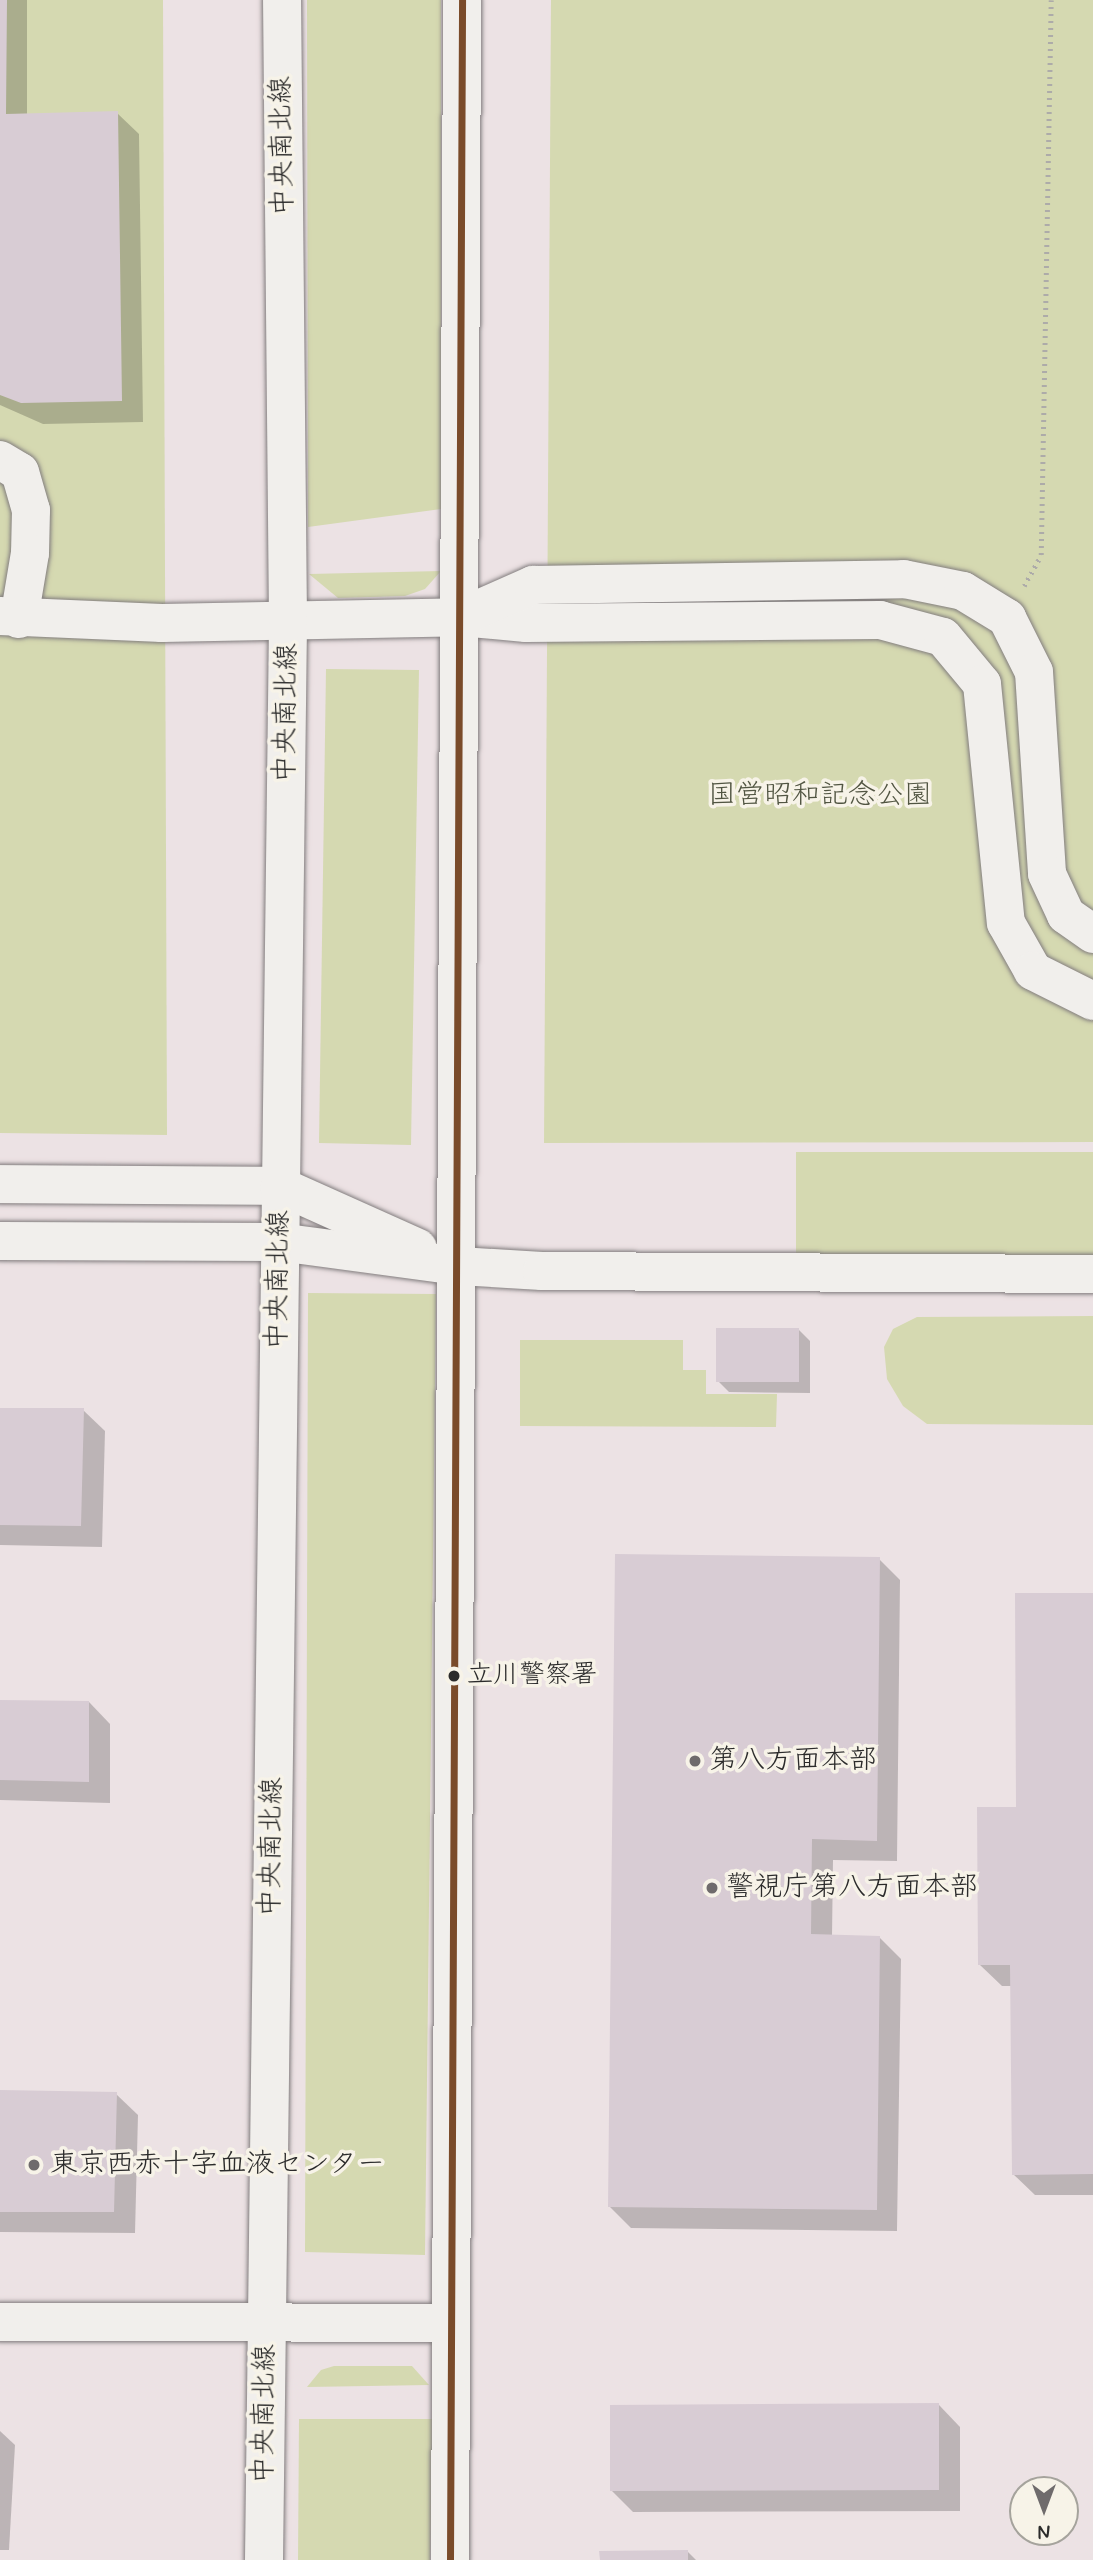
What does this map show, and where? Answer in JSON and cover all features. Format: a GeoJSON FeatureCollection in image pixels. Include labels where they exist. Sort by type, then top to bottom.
{"type":"FeatureCollection","features":[{"type":"Feature","properties":{"kind":"main road","name":"中央南北線"},"geometry":{"type":"LineString","coordinates":[[264,2560],[288,621],[282,0]]}},
{"type":"Feature","properties":{"kind":"main road"},"geometry":{"type":"LineString","coordinates":[[450,2560],[462,0]]}},
{"type":"Feature","properties":{"kind":"main road"},"geometry":{"type":"LineString","coordinates":[[0,460],[20,472],[31,510],[30,553],[10,617],[162,624],[461,617],[526,623],[880,620],[943,637],[982,684],[1006,923],[1033,971],[1093,1000]]}},
{"type":"Feature","properties":{"kind":"main road"},"geometry":{"type":"LineString","coordinates":[[461,617],[533,585],[904,579],[963,591],[1007,618],[1034,672],[1047,874],[1066,915],[1093,934]]}},
{"type":"Feature","properties":{"kind":"main road"},"geometry":{"type":"LineString","coordinates":[[0,1184],[280,1186],[458,1266]]}},
{"type":"Feature","properties":{"kind":"main road"},"geometry":{"type":"LineString","coordinates":[[0,1241],[279,1242],[458,1266],[1093,1274]]}},
{"type":"Feature","properties":{"kind":"main road"},"geometry":{"type":"LineString","coordinates":[[0,2322],[451,2323]]}},
{"type":"Feature","properties":{"kind":"path"},"geometry":{"type":"LineString","coordinates":[[1007,618],[1041,555],[1051,0]]}},
{"type":"Feature","properties":{"kind":"green space"},"geometry":{"type":"Polygon","coordinates":[[[0,0],[163,0],[167,1135],[0,1133],[0,0]]]}},
{"type":"Feature","properties":{"kind":"green space"},"geometry":{"type":"Polygon","coordinates":[[[307,0],[441,0],[441,509],[308,527],[307,0]]]}},
{"type":"Feature","properties":{"kind":"green space","name":"国営昭和記念公園"},"geometry":{"type":"Polygon","coordinates":[[[551,0],[1093,0],[1093,1142],[544,1143],[551,0]]]}},
{"type":"Feature","properties":{"kind":"green space"},"geometry":{"type":"Polygon","coordinates":[[[441,571],[425,589],[405,596],[338,598],[309,574],[441,571]]]}},
{"type":"Feature","properties":{"kind":"green space"},"geometry":{"type":"Polygon","coordinates":[[[326,669],[419,670],[411,1145],[319,1143],[326,669]]]}},
{"type":"Feature","properties":{"kind":"green space"},"geometry":{"type":"Polygon","coordinates":[[[796,1152],[1093,1152],[1093,1256],[796,1255],[796,1152]]]}},
{"type":"Feature","properties":{"kind":"green space"},"geometry":{"type":"Polygon","coordinates":[[[308,1293],[436,1294],[425,2255],[305,2252],[308,1293]]]}},
{"type":"Feature","properties":{"kind":"green space"},"geometry":{"type":"Polygon","coordinates":[[[1093,1316],[1093,1425],[927,1424],[903,1406],[887,1379],[884,1347],[893,1329],[917,1317],[1093,1316]]]}},
{"type":"Feature","properties":{"kind":"green space"},"geometry":{"type":"Polygon","coordinates":[[[520,1340],[683,1340],[683,1370],[706,1370],[706,1394],[777,1394],[776,1427],[520,1426],[520,1340]]]}},
{"type":"Feature","properties":{"kind":"green space"},"geometry":{"type":"Polygon","coordinates":[[[334,2366],[412,2366],[429,2385],[307,2387],[321,2370],[334,2366]]]}},
{"type":"Feature","properties":{"kind":"green space"},"geometry":{"type":"Polygon","coordinates":[[[299,2419],[433,2419],[430,2560],[298,2560],[299,2419]]]}},
{"type":"Feature","properties":{"kind":"building"},"geometry":{"type":"Polygon","coordinates":[[[0,0],[7,0],[6,114],[118,111],[122,401],[21,403],[0,395],[0,0]]]}},
{"type":"Feature","properties":{"kind":"building"},"geometry":{"type":"Polygon","coordinates":[[[716,1328],[799,1328],[799,1382],[716,1382],[716,1328]]]}},
{"type":"Feature","properties":{"kind":"building"},"geometry":{"type":"Polygon","coordinates":[[[0,1408],[84,1408],[81,1526],[0,1525],[0,1408]]]}},
{"type":"Feature","properties":{"kind":"building","name":"警視庁第八方面本部"},"geometry":{"type":"Polygon","coordinates":[[[615,1554],[880,1557],[877,1841],[812,1839],[811,1934],[880,1936],[877,2210],[608,2207],[615,1554]]]}},
{"type":"Feature","properties":{"kind":"building"},"geometry":{"type":"Polygon","coordinates":[[[1015,1593],[1093,1593],[1093,2174],[1012,2175],[1010,1965],[978,1965],[977,1807],[1016,1807],[1015,1593]]]}},
{"type":"Feature","properties":{"kind":"building"},"geometry":{"type":"Polygon","coordinates":[[[0,1700],[89,1701],[89,1782],[0,1780],[0,1700]]]}},
{"type":"Feature","properties":{"kind":"building"},"geometry":{"type":"Polygon","coordinates":[[[0,2090],[117,2092],[114,2212],[0,2212],[0,2090]]]}},
{"type":"Feature","properties":{"kind":"building"},"geometry":{"type":"Polygon","coordinates":[[[939,2403],[939,2490],[610,2491],[610,2405],[939,2403]]]}},
{"type":"Feature","properties":{"kind":"building"},"geometry":{"type":"Polygon","coordinates":[[[688,2550],[688,2560],[600,2560],[599,2551],[688,2550]]]}},
{"type":"Feature","properties":{"kind":"transit line"},"geometry":{"type":"LineString","coordinates":[[450,2560],[462,0]]}},
{"type":"Feature","properties":{"kind":"place","name":"立川警察署"},"geometry":{"type":"Point","coordinates":[454,1676]}},
{"type":"Feature","properties":{"kind":"place","name":"第八方面本部"},"geometry":{"type":"Point","coordinates":[695,1761]}},
{"type":"Feature","properties":{"kind":"place","name":"警視庁第八方面本部"},"geometry":{"type":"Point","coordinates":[712,1888]}},
{"type":"Feature","properties":{"kind":"place","name":"東京西赤十字血液センター"},"geometry":{"type":"Point","coordinates":[34,2165]}}]}
